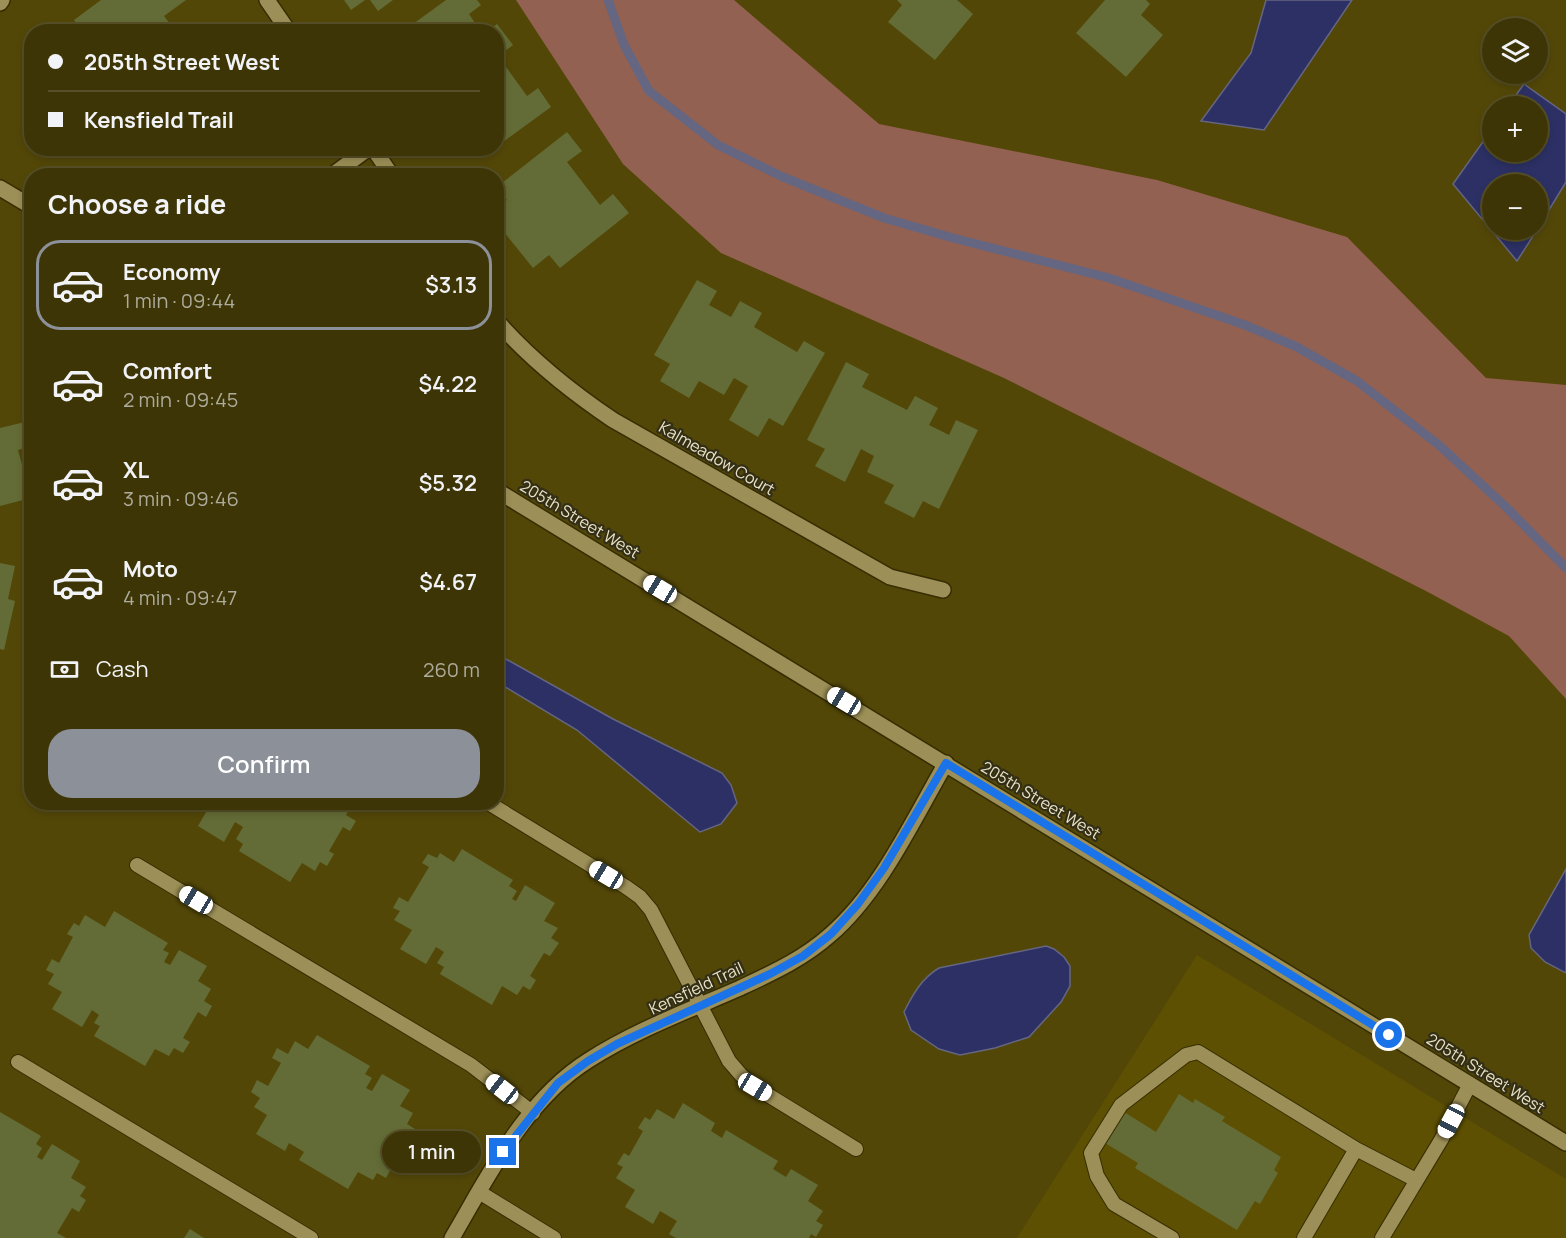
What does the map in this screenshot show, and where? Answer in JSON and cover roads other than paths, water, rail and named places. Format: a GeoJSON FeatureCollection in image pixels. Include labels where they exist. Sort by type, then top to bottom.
{"type":"FeatureCollection","features":[{"type":"Feature","properties":{"kind":"street"},"geometry":{"type":"LineString","coordinates":[[267,0],[284,24]]}},
{"type":"Feature","properties":{"kind":"street"},"geometry":{"type":"LineString","coordinates":[[342,168],[360,156]]}},
{"type":"Feature","properties":{"kind":"street"},"geometry":{"type":"LineString","coordinates":[[0,188],[24,202]]}},
{"type":"Feature","properties":{"kind":"street","name":"Kalmeadow Court"},"geometry":{"type":"LineString","coordinates":[[504,329],[526,352],[582,399],[613,420],[890,577],[943,590]]}},
{"type":"Feature","properties":{"kind":"street","name":"205th Street West"},"geometry":{"type":"LineString","coordinates":[[504,495],[1566,1143]]}},
{"type":"Feature","properties":{"kind":"street","name":"Kensfield Trail"},"geometry":{"type":"LineString","coordinates":[[452,1238],[503,1152],[558,1083],[588,1061],[617,1044],[770,974],[803,956],[831,934],[858,904],[884,868],[946,763]]}},
{"type":"Feature","properties":{"kind":"lane"},"geometry":{"type":"LineString","coordinates":[[500,810],[640,897],[651,910],[729,1061],[741,1076],[856,1149]]}},
{"type":"Feature","properties":{"kind":"lane"},"geometry":{"type":"LineString","coordinates":[[137,865],[471,1065],[533,1113]]}},
{"type":"Feature","properties":{"kind":"lane"},"geometry":{"type":"LineString","coordinates":[[1172,1238],[1114,1204],[1097,1176],[1091,1153],[1121,1105],[1186,1055],[1198,1052],[1356,1149],[1416,1180]]}},
{"type":"Feature","properties":{"kind":"lane"},"geometry":{"type":"LineString","coordinates":[[18,1062],[311,1238]]}},
{"type":"Feature","properties":{"kind":"lane"},"geometry":{"type":"LineString","coordinates":[[1382,1238],[1470,1084]]}},
{"type":"Feature","properties":{"kind":"lane"},"geometry":{"type":"LineString","coordinates":[[1304,1238],[1356,1149]]}},
{"type":"Feature","properties":{"kind":"lane"},"geometry":{"type":"LineString","coordinates":[[479,1192],[554,1238]]}},
{"type":"Feature","properties":{"kind":"waterway"},"geometry":{"type":"LineString","coordinates":[[608,0],[624,45],[649,91],[718,145],[783,177],[884,218],[1109,278],[1245,325],[1295,346],[1357,381],[1440,446],[1506,507],[1566,568]]}}]}
